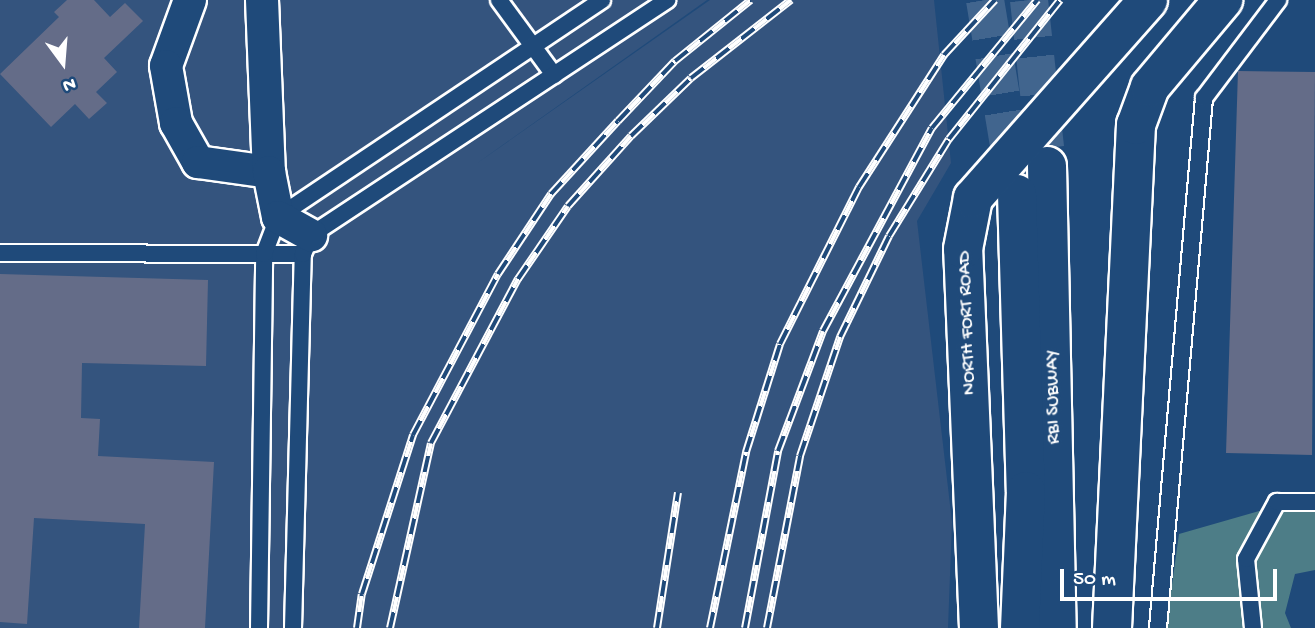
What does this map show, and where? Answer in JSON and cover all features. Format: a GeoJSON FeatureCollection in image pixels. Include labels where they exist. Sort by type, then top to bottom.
{"type":"FeatureCollection","features":[{"type":"Feature","properties":{"kind":"main road","name":"NORTH FORT ROAD"},"geometry":{"type":"LineString","coordinates":[[979,628],[963,250],[973,198],[1148,0]]}},
{"type":"Feature","properties":{"kind":"main road"},"geometry":{"type":"LineString","coordinates":[[1112,628],[1136,125],[1150,87],[1223,0]]}},
{"type":"Feature","properties":{"kind":"main road"},"geometry":{"type":"LineString","coordinates":[[1098,59],[1150,87]]}},
{"type":"Feature","properties":{"kind":"main road","name":"RBI SUBWAY"},"geometry":{"type":"LineString","coordinates":[[1047,166],[1057,628]]}},
{"type":"Feature","properties":{"kind":"main road","name":"RBI SUBWAY"},"geometry":{"type":"LineString","coordinates":[[1017,194],[1026,491],[1020,628]]}},
{"type":"Feature","properties":{"kind":"street"},"geometry":{"type":"LineString","coordinates":[[190,0],[166,66],[176,123],[198,162],[269,172]]}},
{"type":"Feature","properties":{"kind":"street"},"geometry":{"type":"LineString","coordinates":[[262,0],[269,172],[278,217],[307,244]]}},
{"type":"Feature","properties":{"kind":"lane"},"geometry":{"type":"LineString","coordinates":[[499,0],[554,75]]}},
{"type":"Feature","properties":{"kind":"lane"},"geometry":{"type":"LineString","coordinates":[[259,628],[264,254],[278,217],[534,49],[602,0]]}},
{"type":"Feature","properties":{"kind":"lane"},"geometry":{"type":"LineString","coordinates":[[0,253],[264,254],[307,244],[667,0]]}},
{"type":"Feature","properties":{"kind":"lane"},"geometry":{"type":"LineString","coordinates":[[1158,628],[1204,98],[1278,0]]}},
{"type":"Feature","properties":{"kind":"lane"},"geometry":{"type":"LineString","coordinates":[[293,628],[307,244]]}},
{"type":"Feature","properties":{"kind":"lane"},"geometry":{"type":"LineString","coordinates":[[1253,628],[1247,559],[1277,502],[1315,502]]}},
{"type":"Feature","properties":{"kind":"shaded area"},"geometry":{"type":"Polygon","coordinates":[[[0,0],[707,0],[476,164],[710,0],[934,0],[951,163],[917,221],[952,522],[948,628],[0,628],[0,0]]]}},
{"type":"Feature","properties":{"kind":"green space"},"geometry":{"type":"Polygon","coordinates":[[[1308,497],[1315,498],[1315,570],[1295,574],[1285,613],[1291,628],[1166,628],[1179,534],[1308,497]]]}},
{"type":"Feature","properties":{"kind":"building"},"geometry":{"type":"Polygon","coordinates":[[[67,0],[94,0],[110,17],[125,3],[143,21],[104,58],[117,72],[96,92],[107,103],[89,119],[75,104],[51,127],[0,74],[59,17],[54,12],[67,0]]]}},
{"type":"Feature","properties":{"kind":"building"},"geometry":{"type":"Polygon","coordinates":[[[1238,71],[1315,72],[1312,455],[1226,453],[1238,71]]]}},
{"type":"Feature","properties":{"kind":"building"},"geometry":{"type":"Polygon","coordinates":[[[0,274],[208,280],[206,366],[82,363],[81,418],[100,419],[98,456],[214,462],[205,628],[139,628],[145,524],[34,518],[27,624],[0,622],[0,274]]]}},
{"type":"Feature","properties":{"kind":"tunnel"},"geometry":{"type":"LineString","coordinates":[[985,0],[1015,181]]}},
{"type":"Feature","properties":{"kind":"tunnel"},"geometry":{"type":"LineString","coordinates":[[1029,0],[1045,148]]}},
{"type":"Feature","properties":{"kind":"railway"},"geometry":{"type":"LineString","coordinates":[[357,628],[362,594],[413,435],[498,274],[551,194],[618,121],[675,61],[751,0]]}},
{"type":"Feature","properties":{"kind":"railway"},"geometry":{"type":"LineString","coordinates":[[390,628],[431,443],[518,279],[568,206],[631,136],[691,78],[791,0]]}},
{"type":"Feature","properties":{"kind":"railway"},"geometry":{"type":"LineString","coordinates":[[710,628],[746,452],[780,344],[859,187],[944,55],[995,0]]}},
{"type":"Feature","properties":{"kind":"railway"},"geometry":{"type":"LineString","coordinates":[[745,628],[778,451],[823,331],[932,128],[1037,0]]}},
{"type":"Feature","properties":{"kind":"railway"},"geometry":{"type":"LineString","coordinates":[[767,628],[800,456],[840,337],[889,236],[949,139],[1060,0]]}},
{"type":"Feature","properties":{"kind":"railway"},"geometry":{"type":"LineString","coordinates":[[657,628],[678,493]]}}]}
